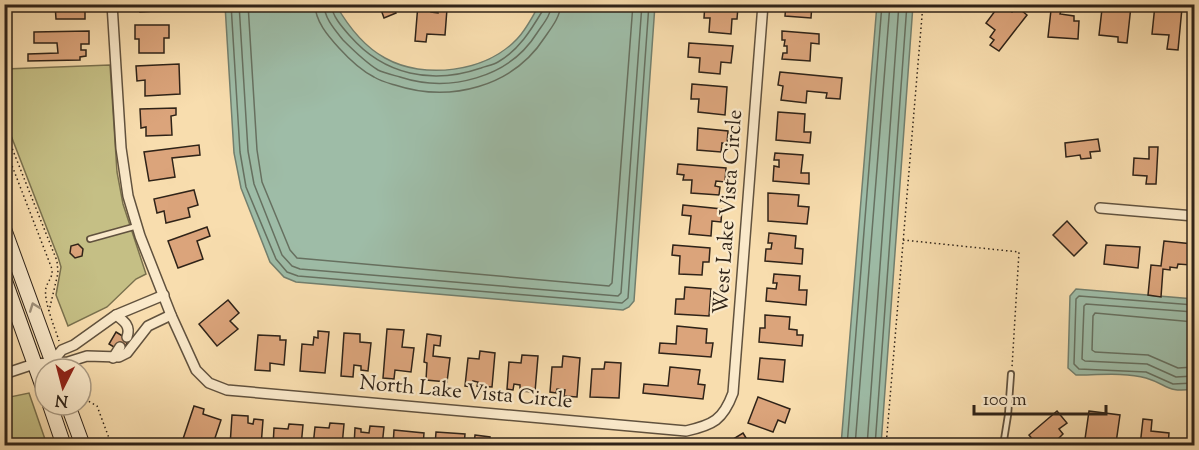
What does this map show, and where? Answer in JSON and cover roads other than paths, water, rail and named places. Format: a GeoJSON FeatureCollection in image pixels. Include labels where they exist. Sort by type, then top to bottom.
{"type":"FeatureCollection","features":[{"type":"Feature","properties":{"kind":"main road"},"geometry":{"type":"LineString","coordinates":[[4,229],[50,357]]}},
{"type":"Feature","properties":{"kind":"main road"},"geometry":{"type":"LineString","coordinates":[[4,278],[33,361]]}},
{"type":"Feature","properties":{"kind":"main road"},"geometry":{"type":"LineString","coordinates":[[54,417],[64,446]]}},
{"type":"Feature","properties":{"kind":"main road"},"geometry":{"type":"LineString","coordinates":[[72,417],[83,446]]}},
{"type":"Feature","properties":{"kind":"street"},"geometry":{"type":"LineString","coordinates":[[112,4],[121,148],[128,196],[171,315],[128,334],[127,324],[116,315]]}},
{"type":"Feature","properties":{"kind":"street","name":"West Lake Vista Circle"},"geometry":{"type":"LineString","coordinates":[[719,419],[727,411],[733,393],[763,4]]}},
{"type":"Feature","properties":{"kind":"street"},"geometry":{"type":"LineString","coordinates":[[1100,208],[1194,216]]}},
{"type":"Feature","properties":{"kind":"street"},"geometry":{"type":"LineString","coordinates":[[58,357],[62,350],[74,345],[116,315],[164,295]]}},
{"type":"Feature","properties":{"kind":"street","name":"North Lake Vista Circle"},"geometry":{"type":"LineString","coordinates":[[171,315],[196,370],[209,383],[227,390],[686,431],[706,426],[719,419]]}},
{"type":"Feature","properties":{"kind":"street"},"geometry":{"type":"LineString","coordinates":[[84,357],[113,358],[127,353],[148,326]]}},
{"type":"Feature","properties":{"kind":"street"},"geometry":{"type":"LineString","coordinates":[[113,358],[120,347]]}},
{"type":"Feature","properties":{"kind":"street"},"geometry":{"type":"LineString","coordinates":[[4,374],[33,364]]}},
{"type":"Feature","properties":{"kind":"lane"},"geometry":{"type":"LineString","coordinates":[[90,238],[137,226]]}},
{"type":"Feature","properties":{"kind":"lane"},"geometry":{"type":"LineString","coordinates":[[1003,446],[1011,374]]}},
{"type":"Feature","properties":{"kind":"water"},"geometry":{"type":"Polygon","coordinates":[[[877,4],[913,5],[881,445],[841,445],[877,4]]]}},
{"type":"Feature","properties":{"kind":"water"},"geometry":{"type":"Polygon","coordinates":[[[225,5],[336,5],[357,35],[377,53],[401,65],[436,70],[472,65],[504,50],[517,39],[539,5],[655,5],[634,301],[623,310],[296,282],[284,277],[270,262],[241,188],[234,153],[225,5]]]}},
{"type":"Feature","properties":{"kind":"water"},"geometry":{"type":"Polygon","coordinates":[[[1076,289],[1194,299],[1194,389],[1173,389],[1146,378],[1129,375],[1076,375],[1068,368],[1070,296],[1076,289]]]}}]}
